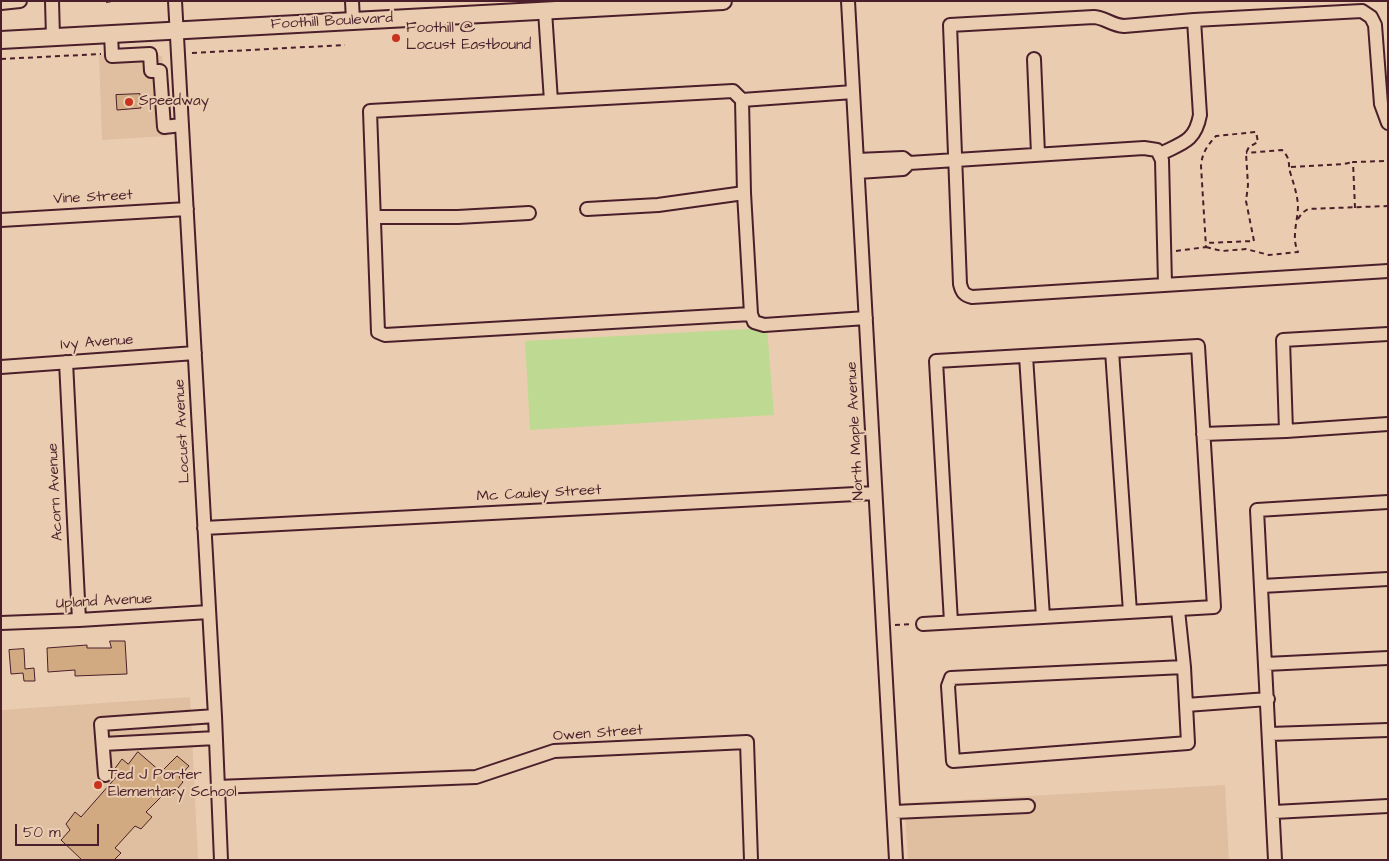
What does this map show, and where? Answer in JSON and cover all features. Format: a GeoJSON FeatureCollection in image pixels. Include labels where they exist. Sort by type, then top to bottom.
{"type":"FeatureCollection","features":[{"type":"Feature","properties":{"kind":"main road","name":"Foothill Boulevard"},"geometry":{"type":"LineString","coordinates":[[1,40],[353,21],[494,7],[534,8],[573,5],[723,1]]}},
{"type":"Feature","properties":{"kind":"street"},"geometry":{"type":"LineString","coordinates":[[1,3],[20,1]]}},
{"type":"Feature","properties":{"kind":"street"},"geometry":{"type":"LineString","coordinates":[[52,1],[53,37]]}},
{"type":"Feature","properties":{"kind":"street","name":"Locust Avenue"},"geometry":{"type":"LineString","coordinates":[[175,1],[215,716],[221,860]]}},
{"type":"Feature","properties":{"kind":"street"},"geometry":{"type":"LineString","coordinates":[[352,1],[353,21]]}},
{"type":"Feature","properties":{"kind":"street","name":"North Maple Avenue"},"geometry":{"type":"LineString","coordinates":[[848,1],[896,860]]}},
{"type":"Feature","properties":{"kind":"street"},"geometry":{"type":"LineString","coordinates":[[534,8],[551,101]]}},
{"type":"Feature","properties":{"kind":"street"},"geometry":{"type":"LineString","coordinates":[[1388,123],[1381,104],[1384,86],[1375,26],[1371,17],[1362,11],[1194,20],[1124,26],[1113,25],[1101,18],[1094,17],[950,26],[960,284],[965,295],[972,297],[1388,271]]}},
{"type":"Feature","properties":{"kind":"street"},"geometry":{"type":"LineString","coordinates":[[1160,154],[1191,138],[1198,127],[1200,115],[1194,20]]}},
{"type":"Feature","properties":{"kind":"street"},"geometry":{"type":"LineString","coordinates":[[140,33],[140,55]]}},
{"type":"Feature","properties":{"kind":"street"},"geometry":{"type":"LineString","coordinates":[[111,34],[112,56],[150,54],[151,72],[179,70]]}},
{"type":"Feature","properties":{"kind":"street"},"geometry":{"type":"LineString","coordinates":[[1034,59],[1038,154]]}},
{"type":"Feature","properties":{"kind":"street"},"geometry":{"type":"LineString","coordinates":[[160,71],[164,127],[182,125]]}},
{"type":"Feature","properties":{"kind":"street"},"geometry":{"type":"LineString","coordinates":[[750,314],[385,335],[378,332],[370,111],[733,91],[742,100],[750,314],[754,322],[759,325],[866,318]]}},
{"type":"Feature","properties":{"kind":"street"},"geometry":{"type":"LineString","coordinates":[[742,100],[853,92]]}},
{"type":"Feature","properties":{"kind":"street"},"geometry":{"type":"LineString","coordinates":[[162,99],[180,98]]}},
{"type":"Feature","properties":{"kind":"street"},"geometry":{"type":"LineString","coordinates":[[858,166],[885,165],[903,158],[910,163],[1144,148],[1157,150],[1160,154],[1164,284]]}},
{"type":"Feature","properties":{"kind":"street"},"geometry":{"type":"LineString","coordinates":[[588,209],[658,205],[744,193]]}},
{"type":"Feature","properties":{"kind":"street","name":"Vine Street"},"geometry":{"type":"LineString","coordinates":[[1,220],[187,209]]}},
{"type":"Feature","properties":{"kind":"street"},"geometry":{"type":"LineString","coordinates":[[374,217],[458,217],[529,213]]}},
{"type":"Feature","properties":{"kind":"street"},"geometry":{"type":"LineString","coordinates":[[1286,431],[1282,340],[1388,334]]}},
{"type":"Feature","properties":{"kind":"street"},"geometry":{"type":"LineString","coordinates":[[923,624],[1214,607],[1198,346],[936,361],[951,622]]}},
{"type":"Feature","properties":{"kind":"street"},"geometry":{"type":"LineString","coordinates":[[1112,351],[1130,612]]}},
{"type":"Feature","properties":{"kind":"street","name":"Ivy Avenue"},"geometry":{"type":"LineString","coordinates":[[1,367],[195,354]]}},
{"type":"Feature","properties":{"kind":"street"},"geometry":{"type":"LineString","coordinates":[[1026,356],[1042,617]]}},
{"type":"Feature","properties":{"kind":"street","name":"Acorn Avenue"},"geometry":{"type":"LineString","coordinates":[[66,362],[79,620]]}},
{"type":"Feature","properties":{"kind":"street"},"geometry":{"type":"LineString","coordinates":[[1203,434],[1388,424]]}},
{"type":"Feature","properties":{"kind":"street","name":"Mc Cauley Street"},"geometry":{"type":"LineString","coordinates":[[204,528],[876,493]]}},
{"type":"Feature","properties":{"kind":"street"},"geometry":{"type":"LineString","coordinates":[[1276,860],[1257,510],[1388,502]]}},
{"type":"Feature","properties":{"kind":"street"},"geometry":{"type":"LineString","coordinates":[[1262,586],[1388,579]]}},
{"type":"Feature","properties":{"kind":"street"},"geometry":{"type":"LineString","coordinates":[[1178,610],[1184,667],[1188,743],[953,761],[948,686],[951,678],[1184,667]]}},
{"type":"Feature","properties":{"kind":"street","name":"Upland Avenue"},"geometry":{"type":"LineString","coordinates":[[1,623],[208,612]]}},
{"type":"Feature","properties":{"kind":"street"},"geometry":{"type":"LineString","coordinates":[[1266,664],[1388,658]]}},
{"type":"Feature","properties":{"kind":"street"},"geometry":{"type":"LineString","coordinates":[[1186,705],[1268,699]]}},
{"type":"Feature","properties":{"kind":"street"},"geometry":{"type":"LineString","coordinates":[[105,775],[101,724],[215,716]]}},
{"type":"Feature","properties":{"kind":"street"},"geometry":{"type":"LineString","coordinates":[[1270,734],[1388,730]]}},
{"type":"Feature","properties":{"kind":"street"},"geometry":{"type":"LineString","coordinates":[[103,744],[216,738]]}},
{"type":"Feature","properties":{"kind":"street","name":"Owen Street"},"geometry":{"type":"LineString","coordinates":[[217,787],[476,777],[554,751],[747,742],[751,860]]}},
{"type":"Feature","properties":{"kind":"street"},"geometry":{"type":"LineString","coordinates":[[894,812],[1028,806]]}},
{"type":"Feature","properties":{"kind":"street"},"geometry":{"type":"LineString","coordinates":[[1274,812],[1388,806]]}},
{"type":"Feature","properties":{"kind":"path"},"geometry":{"type":"LineString","coordinates":[[106,2],[112,1]]}},
{"type":"Feature","properties":{"kind":"path"},"geometry":{"type":"LineString","coordinates":[[192,53],[345,45]]}},
{"type":"Feature","properties":{"kind":"path"},"geometry":{"type":"LineString","coordinates":[[1,60],[99,54]]}},
{"type":"Feature","properties":{"kind":"path"},"geometry":{"type":"LineString","coordinates":[[1206,242],[1254,241],[1246,201],[1248,184],[1246,153],[1248,147],[1258,142],[1256,132],[1216,136],[1202,156],[1204,236],[1206,247]]}},
{"type":"Feature","properties":{"kind":"path"},"geometry":{"type":"LineString","coordinates":[[1164,252],[1206,247],[1222,250],[1246,250],[1269,256],[1298,252],[1294,241],[1298,204],[1290,173],[1290,160],[1282,150],[1246,153]]}},
{"type":"Feature","properties":{"kind":"path"},"geometry":{"type":"LineString","coordinates":[[1290,167],[1388,161]]}},
{"type":"Feature","properties":{"kind":"path"},"geometry":{"type":"LineString","coordinates":[[1353,162],[1355,209]]}},
{"type":"Feature","properties":{"kind":"path"},"geometry":{"type":"LineString","coordinates":[[1297,221],[1302,213],[1308,209],[1355,209],[1388,206]]}},
{"type":"Feature","properties":{"kind":"path"},"geometry":{"type":"LineString","coordinates":[[892,625],[923,624]]}},
{"type":"Feature","properties":{"kind":"shaded area"},"geometry":{"type":"Polygon","coordinates":[[[152,53],[162,56],[167,136],[102,140],[99,55],[152,53]]]}},
{"type":"Feature","properties":{"kind":"shaded area","name":"Ted J Porter Elementary School"},"geometry":{"type":"Polygon","coordinates":[[[190,697],[198,860],[1,860],[1,710],[190,697]]]}},
{"type":"Feature","properties":{"kind":"shaded area"},"geometry":{"type":"Polygon","coordinates":[[[1225,785],[1229,860],[908,860],[904,803],[1225,785]]]}},
{"type":"Feature","properties":{"kind":"green space"},"geometry":{"type":"Polygon","coordinates":[[[767,328],[774,415],[530,430],[525,341],[767,328]]]}},
{"type":"Feature","properties":{"kind":"building","name":"Speedway"},"geometry":{"type":"Polygon","coordinates":[[[140,94],[141,108],[117,110],[116,95],[140,94]]]}},
{"type":"Feature","properties":{"kind":"building"},"geometry":{"type":"Polygon","coordinates":[[[110,641],[125,641],[127,674],[75,676],[75,670],[48,672],[47,648],[87,645],[87,648],[111,648],[110,641]]]}},
{"type":"Feature","properties":{"kind":"building"},"geometry":{"type":"Polygon","coordinates":[[[24,649],[25,669],[34,668],[35,681],[24,681],[23,673],[11,674],[9,650],[24,649]]]}},
{"type":"Feature","properties":{"kind":"building"},"geometry":{"type":"Polygon","coordinates":[[[138,752],[161,772],[177,756],[189,766],[179,777],[183,782],[173,794],[168,790],[146,812],[152,817],[141,829],[135,826],[115,848],[121,853],[114,860],[82,860],[61,840],[70,830],[66,824],[75,812],[81,817],[118,775],[113,771],[122,759],[128,764],[138,752]]]}},
{"type":"Feature","properties":{"kind":"place","name":"Foothill @ Locust Eastbound"},"geometry":{"type":"Point","coordinates":[396,38]}},
{"type":"Feature","properties":{"kind":"place","name":"Speedway"},"geometry":{"type":"Point","coordinates":[129,102]}},
{"type":"Feature","properties":{"kind":"place","name":"Ted J Porter Elementary School"},"geometry":{"type":"Point","coordinates":[98,785]}}]}
